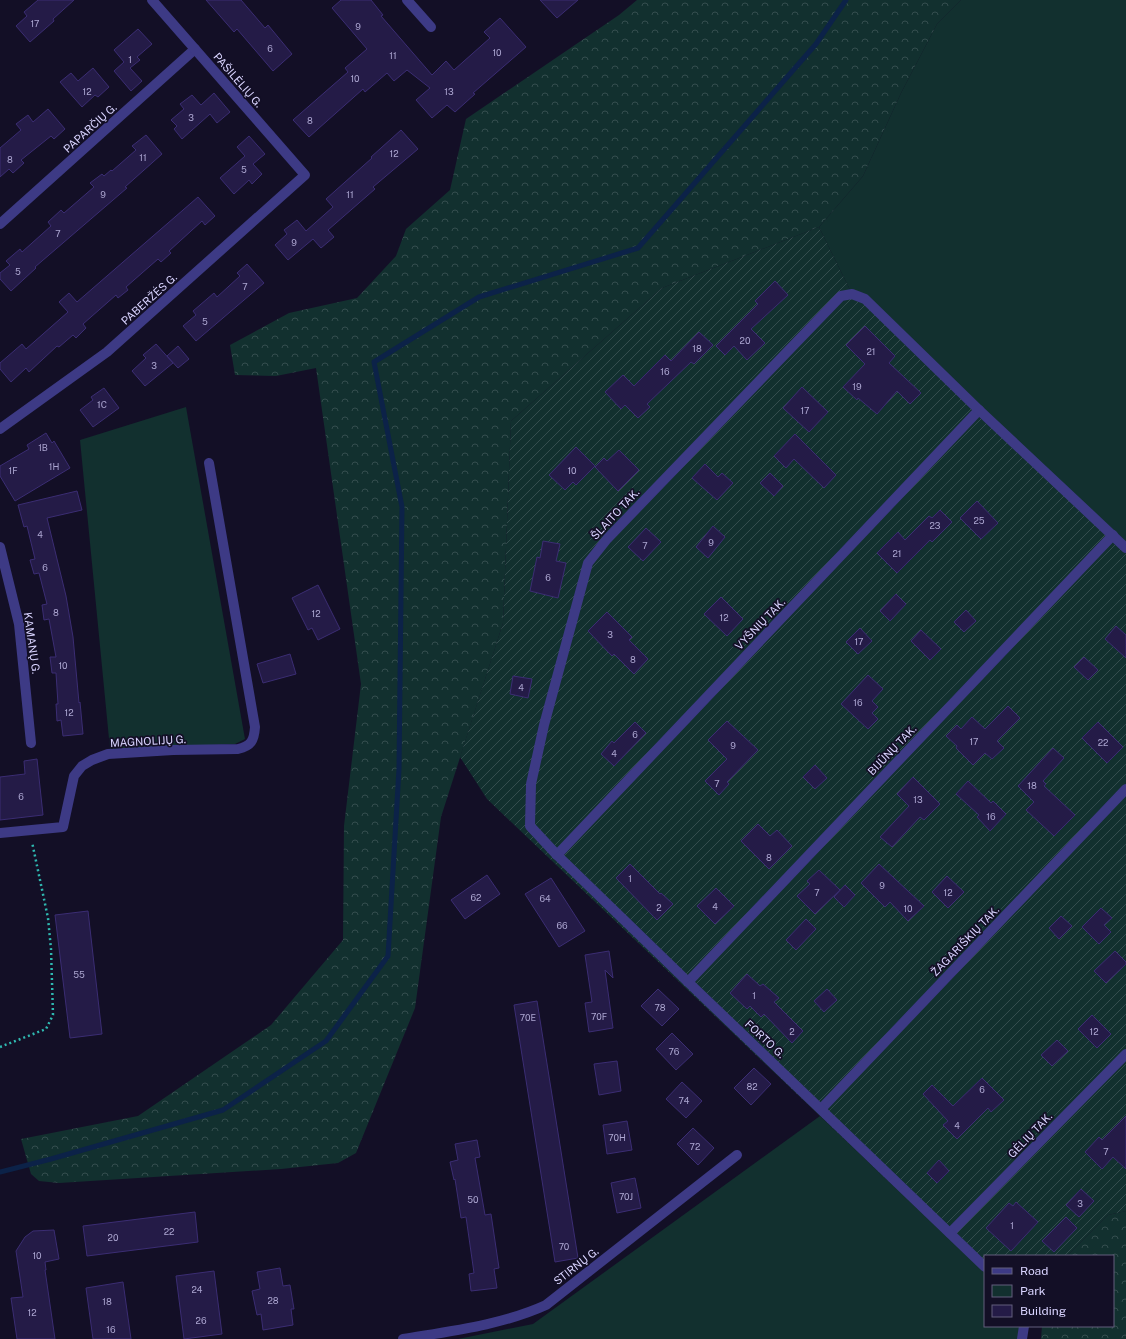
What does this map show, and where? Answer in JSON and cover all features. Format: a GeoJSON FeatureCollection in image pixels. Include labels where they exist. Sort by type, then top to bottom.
{"type":"FeatureCollection","features":[{"type":"Feature","properties":{"kind":"street","name":"PAŠILĖLIŲ G."},"geometry":{"type":"LineString","coordinates":[[152,0],[305,176]]}},
{"type":"Feature","properties":{"kind":"street"},"geometry":{"type":"LineString","coordinates":[[407,0],[431,27]]}},
{"type":"Feature","properties":{"kind":"street","name":"PAPARČIŲ G."},"geometry":{"type":"LineString","coordinates":[[0,224],[195,49]]}},
{"type":"Feature","properties":{"kind":"street","name":"PABERŽĖS G."},"geometry":{"type":"LineString","coordinates":[[0,429],[107,352],[305,176]]}},
{"type":"Feature","properties":{"kind":"street","name":"ŠLAITO TAK."},"geometry":{"type":"LineString","coordinates":[[530,826],[531,784],[544,725],[588,563],[607,539],[832,303],[841,296],[852,294],[865,299],[979,410]]}},
{"type":"Feature","properties":{"kind":"street"},"geometry":{"type":"LineString","coordinates":[[979,410],[1126,548]]}},
{"type":"Feature","properties":{"kind":"street","name":"VYŠNIŲ TAK."},"geometry":{"type":"LineString","coordinates":[[557,855],[979,410]]}},
{"type":"Feature","properties":{"kind":"street","name":"MAGNOLIJŲ G."},"geometry":{"type":"LineString","coordinates":[[0,833],[63,827],[74,776],[82,766],[92,760],[108,754],[173,750],[238,749],[244,748],[254,738],[255,727],[209,463]]}},
{"type":"Feature","properties":{"kind":"street","name":"BIJŪNŲ TAK."},"geometry":{"type":"LineString","coordinates":[[688,982],[1113,535]]}},
{"type":"Feature","properties":{"kind":"street","name":"KAMANŲ G."},"geometry":{"type":"LineString","coordinates":[[0,547],[19,624],[32,743]]}},
{"type":"Feature","properties":{"kind":"street","name":"ŽAGARIŠKIŲ TAK."},"geometry":{"type":"LineString","coordinates":[[821,1109],[1126,789]]}},
{"type":"Feature","properties":{"kind":"street","name":"FORTO G."},"geometry":{"type":"LineString","coordinates":[[530,826],[557,855],[688,982],[984,1266]]}},
{"type":"Feature","properties":{"kind":"street","name":"GĖLIŲ TAK."},"geometry":{"type":"LineString","coordinates":[[950,1233],[1126,1054]]}},
{"type":"Feature","properties":{"kind":"street","name":"STIRNŲ G."},"geometry":{"type":"LineString","coordinates":[[403,1339],[473,1328],[531,1312],[546,1305],[737,1155]]}},
{"type":"Feature","properties":{"kind":"street"},"geometry":{"type":"LineString","coordinates":[[1022,1339],[1024,1327]]}},
{"type":"Feature","properties":{"kind":"path"},"geometry":{"type":"LineString","coordinates":[[0,1047],[46,1029],[53,1015],[52,956],[48,918],[29,830]]}},
{"type":"Feature","properties":{"kind":"green space"},"geometry":{"type":"Polygon","coordinates":[[[637,0],[961,0],[937,24],[901,93],[863,176],[819,227],[662,288],[511,421],[503,623],[441,817],[415,1008],[356,1153],[338,1163],[281,1169],[59,1183],[39,1181],[31,1174],[21,1139],[138,1116],[271,1025],[343,940],[344,826],[361,684],[316,368],[276,376],[235,375],[230,345],[289,313],[357,298],[396,256],[406,229],[450,190],[466,119],[619,15],[637,0]]]}},
{"type":"Feature","properties":{"kind":"green space"},"geometry":{"type":"Polygon","coordinates":[[[961,0],[1126,0],[1126,548],[852,294],[819,227],[863,176],[901,93],[937,24],[961,0]]]}},
{"type":"Feature","properties":{"kind":"green space"},"geometry":{"type":"Polygon","coordinates":[[[819,227],[852,294],[865,299],[1126,548],[1126,1211],[1108,1215],[1068,1255],[984,1255],[984,1272],[487,799],[460,757],[503,623],[511,421],[662,288],[819,227]]]}},
{"type":"Feature","properties":{"kind":"green space"},"geometry":{"type":"Polygon","coordinates":[[[186,407],[245,739],[235,744],[110,749],[80,440],[186,407]]]}},
{"type":"Feature","properties":{"kind":"green space"},"geometry":{"type":"Polygon","coordinates":[[[820,1116],[984,1272],[984,1327],[1024,1327],[1022,1339],[458,1339],[533,1324],[820,1116]]]}},
{"type":"Feature","properties":{"kind":"green space"},"geometry":{"type":"Polygon","coordinates":[[[1126,1211],[1126,1339],[1041,1339],[1042,1327],[1114,1327],[1114,1255],[1068,1255],[1108,1215],[1126,1211]]]}},
{"type":"Feature","properties":{"kind":"building"},"geometry":{"type":"Polygon","coordinates":[[[38,0],[74,0],[53,19],[54,21],[30,42],[16,26],[27,16],[24,12],[38,0]]]}},
{"type":"Feature","properties":{"kind":"building"},"geometry":{"type":"Polygon","coordinates":[[[206,0],[241,0],[265,28],[268,25],[292,54],[273,71],[237,29],[234,32],[206,0]]]}},
{"type":"Feature","properties":{"kind":"building"},"geometry":{"type":"Polygon","coordinates":[[[341,0],[371,0],[383,15],[381,16],[432,75],[446,61],[454,70],[490,38],[484,32],[500,18],[526,47],[473,93],[475,94],[455,112],[447,105],[432,118],[416,100],[430,88],[407,70],[394,81],[387,73],[365,92],[363,89],[309,137],[293,120],[348,72],[345,68],[367,49],[332,8],[341,0]]]}},
{"type":"Feature","properties":{"kind":"building"},"geometry":{"type":"Polygon","coordinates":[[[540,0],[578,0],[557,18],[540,0]]]}},
{"type":"Feature","properties":{"kind":"building"},"geometry":{"type":"Polygon","coordinates":[[[138,29],[152,44],[137,57],[140,60],[130,68],[142,81],[131,91],[114,71],[124,62],[114,50],[138,29]]]}},
{"type":"Feature","properties":{"kind":"building"},"geometry":{"type":"Polygon","coordinates":[[[93,68],[109,87],[98,97],[95,95],[82,107],[60,82],[71,73],[78,81],[93,68]]]}},
{"type":"Feature","properties":{"kind":"building"},"geometry":{"type":"Polygon","coordinates":[[[214,93],[230,112],[217,123],[210,114],[182,139],[174,129],[177,126],[171,120],[184,109],[180,104],[192,95],[201,105],[214,93]]]}},
{"type":"Feature","properties":{"kind":"building"},"geometry":{"type":"Polygon","coordinates":[[[48,109],[65,129],[54,139],[51,136],[21,160],[24,163],[13,173],[9,169],[0,177],[0,148],[21,130],[16,124],[28,115],[33,122],[48,109]]]}},
{"type":"Feature","properties":{"kind":"building"},"geometry":{"type":"Polygon","coordinates":[[[401,130],[418,149],[373,187],[375,189],[328,230],[334,237],[321,248],[313,239],[288,260],[275,245],[287,234],[284,230],[297,220],[306,231],[333,207],[326,199],[401,130]]]}},
{"type":"Feature","properties":{"kind":"building"},"geometry":{"type":"Polygon","coordinates":[[[146,135],[162,154],[125,187],[127,188],[35,267],[36,268],[11,291],[0,279],[0,273],[10,265],[6,261],[20,249],[22,252],[51,226],[48,222],[61,210],[64,213],[94,187],[90,183],[102,174],[104,176],[111,170],[112,171],[136,150],[132,146],[146,135]]]}},
{"type":"Feature","properties":{"kind":"building"},"geometry":{"type":"Polygon","coordinates":[[[249,136],[265,154],[253,164],[262,174],[252,184],[249,180],[234,194],[220,178],[245,156],[237,147],[249,136]]]}},
{"type":"Feature","properties":{"kind":"building"},"geometry":{"type":"Polygon","coordinates":[[[198,197],[215,216],[205,225],[202,221],[169,251],[171,253],[161,262],[158,259],[126,287],[128,290],[118,298],[116,295],[83,324],[86,328],[76,338],[73,335],[59,347],[57,346],[29,372],[26,368],[11,382],[0,369],[0,363],[22,344],[26,349],[68,312],[59,302],[69,293],[77,302],[198,197]]]}},
{"type":"Feature","properties":{"kind":"building"},"geometry":{"type":"Polygon","coordinates":[[[247,264],[264,283],[196,341],[183,326],[196,315],[193,311],[214,293],[217,297],[240,276],[237,273],[247,264]]]}},
{"type":"Feature","properties":{"kind":"building"},"geometry":{"type":"Polygon","coordinates":[[[775,281],[788,295],[751,329],[765,343],[747,360],[734,346],[725,355],[716,346],[758,304],[755,301],[775,281]]]}},
{"type":"Feature","properties":{"kind":"building"},"geometry":{"type":"Polygon","coordinates":[[[865,326],[895,356],[889,363],[921,393],[910,404],[897,391],[877,414],[858,398],[857,400],[843,387],[865,364],[846,345],[865,326]]]}},
{"type":"Feature","properties":{"kind":"building"},"geometry":{"type":"Polygon","coordinates":[[[699,332],[713,345],[694,364],[691,362],[647,404],[650,407],[638,418],[625,405],[621,409],[605,392],[623,375],[634,386],[665,355],[671,361],[699,332]]]}},
{"type":"Feature","properties":{"kind":"building"},"geometry":{"type":"Polygon","coordinates":[[[156,344],[173,363],[145,386],[132,371],[146,358],[143,355],[156,344]]]}},
{"type":"Feature","properties":{"kind":"building"},"geometry":{"type":"Polygon","coordinates":[[[178,346],[189,359],[178,368],[167,356],[178,346]]]}},
{"type":"Feature","properties":{"kind":"building"},"geometry":{"type":"Polygon","coordinates":[[[802,387],[828,412],[809,432],[783,408],[802,387]]]}},
{"type":"Feature","properties":{"kind":"building"},"geometry":{"type":"Polygon","coordinates":[[[104,388],[119,408],[93,427],[80,410],[93,400],[91,397],[104,388]]]}},
{"type":"Feature","properties":{"kind":"building"},"geometry":{"type":"Polygon","coordinates":[[[46,433],[52,443],[54,441],[70,468],[15,501],[0,476],[0,466],[29,449],[27,445],[46,433]]]}},
{"type":"Feature","properties":{"kind":"building"},"geometry":{"type":"Polygon","coordinates":[[[795,434],[836,475],[824,488],[794,459],[786,468],[774,456],[795,434]]]}},
{"type":"Feature","properties":{"kind":"building"},"geometry":{"type":"Polygon","coordinates":[[[576,447],[595,466],[576,485],[573,482],[565,490],[549,475],[576,447]]]}},
{"type":"Feature","properties":{"kind":"building"},"geometry":{"type":"Polygon","coordinates":[[[619,450],[639,470],[618,491],[595,467],[604,458],[607,461],[619,450]]]}},
{"type":"Feature","properties":{"kind":"building"},"geometry":{"type":"Polygon","coordinates":[[[705,464],[718,477],[722,473],[733,483],[717,500],[692,478],[705,464]]]}},
{"type":"Feature","properties":{"kind":"building"},"geometry":{"type":"Polygon","coordinates":[[[770,473],[783,486],[774,496],[760,483],[770,473]]]}},
{"type":"Feature","properties":{"kind":"building"},"geometry":{"type":"Polygon","coordinates":[[[77,491],[82,510],[47,518],[66,596],[73,637],[83,734],[63,736],[61,720],[57,721],[56,704],[58,704],[56,673],[52,673],[50,657],[56,657],[49,619],[44,620],[42,605],[47,604],[39,573],[34,574],[30,560],[35,559],[27,526],[24,527],[18,505],[77,491]]]}},
{"type":"Feature","properties":{"kind":"building"},"geometry":{"type":"Polygon","coordinates":[[[977,501],[998,523],[981,539],[960,518],[977,501]]]}},
{"type":"Feature","properties":{"kind":"building"},"geometry":{"type":"Polygon","coordinates":[[[940,510],[952,522],[932,542],[930,540],[897,573],[877,553],[898,532],[905,540],[929,516],[932,518],[940,510]]]}},
{"type":"Feature","properties":{"kind":"building"},"geometry":{"type":"Polygon","coordinates":[[[713,526],[725,537],[708,558],[696,547],[713,526]]]}},
{"type":"Feature","properties":{"kind":"building"},"geometry":{"type":"Polygon","coordinates":[[[646,528],[661,542],[643,561],[628,547],[646,528]]]}},
{"type":"Feature","properties":{"kind":"building"},"geometry":{"type":"Polygon","coordinates":[[[543,541],[560,544],[556,561],[566,563],[558,598],[530,591],[537,557],[540,558],[543,541]]]}},
{"type":"Feature","properties":{"kind":"building"},"geometry":{"type":"Polygon","coordinates":[[[318,585],[340,629],[318,640],[312,628],[308,630],[292,598],[318,585]]]}},
{"type":"Feature","properties":{"kind":"building"},"geometry":{"type":"Polygon","coordinates":[[[896,594],[906,604],[890,621],[880,611],[896,594]]]}},
{"type":"Feature","properties":{"kind":"building"},"geometry":{"type":"Polygon","coordinates":[[[721,597],[743,619],[727,636],[704,614],[721,597]]]}},
{"type":"Feature","properties":{"kind":"building"},"geometry":{"type":"Polygon","coordinates":[[[966,610],[976,621],[964,632],[954,622],[966,610]]]}},
{"type":"Feature","properties":{"kind":"building"},"geometry":{"type":"Polygon","coordinates":[[[607,612],[632,637],[629,640],[648,659],[634,674],[614,654],[612,656],[588,631],[607,612]]]}},
{"type":"Feature","properties":{"kind":"building"},"geometry":{"type":"Polygon","coordinates":[[[1116,626],[1126,635],[1126,658],[1105,639],[1116,626]]]}},
{"type":"Feature","properties":{"kind":"building"},"geometry":{"type":"Polygon","coordinates":[[[860,628],[872,641],[858,654],[846,642],[860,628]]]}},
{"type":"Feature","properties":{"kind":"building"},"geometry":{"type":"Polygon","coordinates":[[[921,630],[941,649],[930,660],[911,641],[921,630]]]}},
{"type":"Feature","properties":{"kind":"building"},"geometry":{"type":"Polygon","coordinates":[[[290,654],[296,674],[263,683],[257,664],[290,654]]]}},
{"type":"Feature","properties":{"kind":"building"},"geometry":{"type":"Polygon","coordinates":[[[1084,657],[1098,670],[1088,680],[1074,667],[1084,657]]]}},
{"type":"Feature","properties":{"kind":"building"},"geometry":{"type":"Polygon","coordinates":[[[868,675],[883,689],[872,701],[878,707],[872,713],[878,719],[868,729],[841,704],[868,675]]]}},
{"type":"Feature","properties":{"kind":"building"},"geometry":{"type":"Polygon","coordinates":[[[513,676],[532,679],[528,698],[510,694],[513,676]]]}},
{"type":"Feature","properties":{"kind":"building"},"geometry":{"type":"Polygon","coordinates":[[[1008,706],[1020,718],[997,741],[1004,748],[992,759],[985,753],[973,765],[956,748],[957,746],[946,736],[957,725],[961,729],[972,717],[985,729],[1008,706]]]}},
{"type":"Feature","properties":{"kind":"building"},"geometry":{"type":"Polygon","coordinates":[[[727,721],[758,750],[727,782],[729,784],[719,795],[705,781],[727,759],[708,740],[727,721]]]}},
{"type":"Feature","properties":{"kind":"building"},"geometry":{"type":"Polygon","coordinates":[[[635,722],[646,733],[614,766],[601,754],[612,741],[614,743],[635,722]]]}},
{"type":"Feature","properties":{"kind":"building"},"geometry":{"type":"Polygon","coordinates":[[[1098,722],[1123,747],[1107,763],[1082,738],[1098,722]]]}},
{"type":"Feature","properties":{"kind":"building"},"geometry":{"type":"Polygon","coordinates":[[[1053,748],[1064,758],[1043,781],[1046,784],[1044,786],[1075,815],[1054,836],[1026,810],[1034,802],[1018,786],[1053,748]]]}},
{"type":"Feature","properties":{"kind":"building"},"geometry":{"type":"Polygon","coordinates":[[[37,759],[43,815],[0,820],[0,777],[25,774],[24,761],[37,759]]]}},
{"type":"Feature","properties":{"kind":"building"},"geometry":{"type":"Polygon","coordinates":[[[815,765],[827,778],[815,789],[803,777],[815,765]]]}},
{"type":"Feature","properties":{"kind":"building"},"geometry":{"type":"Polygon","coordinates":[[[913,777],[940,804],[924,820],[920,817],[892,847],[880,837],[909,806],[897,794],[913,777]]]}},
{"type":"Feature","properties":{"kind":"building"},"geometry":{"type":"Polygon","coordinates":[[[968,781],[991,803],[993,801],[1006,814],[990,831],[977,817],[979,815],[956,794],[968,781]]]}},
{"type":"Feature","properties":{"kind":"building"},"geometry":{"type":"Polygon","coordinates":[[[758,824],[770,836],[777,830],[792,846],[769,869],[741,841],[758,824]]]}},
{"type":"Feature","properties":{"kind":"building"},"geometry":{"type":"Polygon","coordinates":[[[630,864],[660,894],[661,893],[673,904],[657,920],[616,878],[630,864]]]}},
{"type":"Feature","properties":{"kind":"building"},"geometry":{"type":"Polygon","coordinates":[[[879,864],[924,906],[908,921],[890,902],[885,907],[861,883],[879,864]]]}},
{"type":"Feature","properties":{"kind":"building"},"geometry":{"type":"Polygon","coordinates":[[[819,870],[840,890],[815,914],[797,896],[810,884],[807,881],[819,870]]]}},
{"type":"Feature","properties":{"kind":"building"},"geometry":{"type":"Polygon","coordinates":[[[487,875],[500,894],[465,919],[451,900],[487,875]]]}},
{"type":"Feature","properties":{"kind":"building"},"geometry":{"type":"Polygon","coordinates":[[[947,876],[964,892],[948,908],[932,892],[947,876]]]}},
{"type":"Feature","properties":{"kind":"building"},"geometry":{"type":"Polygon","coordinates":[[[551,878],[585,931],[559,947],[525,894],[551,878]]]}},
{"type":"Feature","properties":{"kind":"building"},"geometry":{"type":"Polygon","coordinates":[[[845,885],[855,895],[844,907],[834,897],[845,885]]]}},
{"type":"Feature","properties":{"kind":"building"},"geometry":{"type":"Polygon","coordinates":[[[716,888],[734,906],[715,924],[697,906],[716,888]]]}},
{"type":"Feature","properties":{"kind":"building"},"geometry":{"type":"Polygon","coordinates":[[[1101,908],[1112,918],[1104,925],[1111,932],[1099,944],[1082,927],[1101,908]]]}},
{"type":"Feature","properties":{"kind":"building"},"geometry":{"type":"Polygon","coordinates":[[[88,911],[102,1034],[70,1038],[55,915],[88,911]]]}},
{"type":"Feature","properties":{"kind":"building"},"geometry":{"type":"Polygon","coordinates":[[[1061,916],[1072,926],[1059,939],[1049,928],[1061,916]]]}},
{"type":"Feature","properties":{"kind":"building"},"geometry":{"type":"Polygon","coordinates":[[[806,919],[816,929],[796,950],[786,940],[806,919]]]}},
{"type":"Feature","properties":{"kind":"building"},"geometry":{"type":"Polygon","coordinates":[[[609,951],[613,978],[605,970],[613,1028],[589,1032],[585,1003],[592,1002],[585,955],[609,951]]]}},
{"type":"Feature","properties":{"kind":"building"},"geometry":{"type":"Polygon","coordinates":[[[1115,951],[1126,962],[1126,964],[1106,983],[1094,971],[1115,951]]]}},
{"type":"Feature","properties":{"kind":"building"},"geometry":{"type":"Polygon","coordinates":[[[747,974],[760,986],[763,984],[779,998],[774,1002],[803,1031],[792,1043],[764,1014],[761,1017],[750,1006],[747,1009],[730,993],[747,974]]]}},
{"type":"Feature","properties":{"kind":"building"},"geometry":{"type":"Polygon","coordinates":[[[658,989],[679,1009],[662,1026],[641,1006],[658,989]]]}},
{"type":"Feature","properties":{"kind":"building"},"geometry":{"type":"Polygon","coordinates":[[[827,989],[837,1000],[824,1012],[814,1001],[827,989]]]}},
{"type":"Feature","properties":{"kind":"building"},"geometry":{"type":"Polygon","coordinates":[[[537,1001],[578,1258],[555,1262],[514,1005],[537,1001]]]}},
{"type":"Feature","properties":{"kind":"building"},"geometry":{"type":"Polygon","coordinates":[[[1092,1015],[1111,1034],[1097,1048],[1078,1029],[1092,1015]]]}},
{"type":"Feature","properties":{"kind":"building"},"geometry":{"type":"Polygon","coordinates":[[[672,1033],[693,1054],[676,1070],[656,1049],[672,1033]]]}},
{"type":"Feature","properties":{"kind":"building"},"geometry":{"type":"Polygon","coordinates":[[[1057,1040],[1068,1051],[1052,1066],[1041,1055],[1057,1040]]]}},
{"type":"Feature","properties":{"kind":"building"},"geometry":{"type":"Polygon","coordinates":[[[617,1061],[621,1091],[599,1095],[594,1064],[617,1061]]]}},
{"type":"Feature","properties":{"kind":"building"},"geometry":{"type":"Polygon","coordinates":[[[754,1068],[771,1084],[751,1105],[734,1088],[754,1068]]]}},
{"type":"Feature","properties":{"kind":"building"},"geometry":{"type":"Polygon","coordinates":[[[982,1078],[1004,1100],[991,1112],[988,1108],[957,1139],[943,1125],[948,1121],[923,1094],[932,1085],[953,1106],[982,1078]]]}},
{"type":"Feature","properties":{"kind":"building"},"geometry":{"type":"Polygon","coordinates":[[[682,1082],[702,1101],[686,1118],[666,1099],[682,1082]]]}},
{"type":"Feature","properties":{"kind":"building"},"geometry":{"type":"Polygon","coordinates":[[[1126,1116],[1126,1169],[1113,1157],[1102,1169],[1085,1152],[1099,1137],[1102,1140],[1126,1116]]]}},
{"type":"Feature","properties":{"kind":"building"},"geometry":{"type":"Polygon","coordinates":[[[627,1121],[632,1150],[607,1154],[603,1125],[627,1121]]]}},
{"type":"Feature","properties":{"kind":"building"},"geometry":{"type":"Polygon","coordinates":[[[693,1128],[714,1148],[698,1165],[677,1144],[693,1128]]]}},
{"type":"Feature","properties":{"kind":"building"},"geometry":{"type":"Polygon","coordinates":[[[477,1140],[480,1157],[475,1158],[485,1215],[491,1214],[499,1268],[494,1269],[497,1288],[471,1291],[469,1274],[474,1273],[466,1217],[461,1218],[455,1179],[454,1180],[450,1162],[458,1160],[455,1144],[477,1140]]]}},
{"type":"Feature","properties":{"kind":"building"},"geometry":{"type":"Polygon","coordinates":[[[939,1160],[949,1171],[937,1183],[927,1173],[939,1160]]]}},
{"type":"Feature","properties":{"kind":"building"},"geometry":{"type":"Polygon","coordinates":[[[635,1178],[641,1208],[617,1213],[611,1183],[635,1178]]]}},
{"type":"Feature","properties":{"kind":"building"},"geometry":{"type":"Polygon","coordinates":[[[1081,1189],[1094,1201],[1079,1217],[1066,1205],[1081,1189]]]}},
{"type":"Feature","properties":{"kind":"building"},"geometry":{"type":"Polygon","coordinates":[[[1016,1202],[1038,1222],[1011,1251],[986,1228],[1009,1203],[1013,1206],[1016,1202]]]}},
{"type":"Feature","properties":{"kind":"building"},"geometry":{"type":"Polygon","coordinates":[[[195,1212],[198,1242],[87,1256],[83,1226],[195,1212]]]}},
{"type":"Feature","properties":{"kind":"building"},"geometry":{"type":"Polygon","coordinates":[[[1066,1217],[1077,1228],[1054,1252],[1042,1241],[1066,1217]]]}},
{"type":"Feature","properties":{"kind":"building"},"geometry":{"type":"Polygon","coordinates":[[[54,1230],[59,1259],[45,1262],[45,1270],[55,1339],[17,1339],[11,1298],[23,1297],[16,1251],[25,1237],[33,1231],[54,1230]]]}},
{"type":"Feature","properties":{"kind":"building"},"geometry":{"type":"Polygon","coordinates":[[[280,1268],[283,1286],[290,1285],[294,1309],[291,1309],[293,1325],[263,1330],[261,1314],[257,1315],[252,1291],[260,1289],[257,1272],[280,1268]]]}},
{"type":"Feature","properties":{"kind":"building"},"geometry":{"type":"Polygon","coordinates":[[[214,1271],[222,1334],[184,1339],[176,1276],[214,1271]]]}},
{"type":"Feature","properties":{"kind":"building"},"geometry":{"type":"Polygon","coordinates":[[[123,1282],[131,1339],[93,1339],[86,1288],[123,1282]]]}},
{"type":"Feature","properties":{"kind":"waterway"},"geometry":{"type":"LineString","coordinates":[[0,1172],[223,1110],[326,1041],[388,956],[399,769],[402,507],[374,362],[479,297],[638,248],[816,44],[846,0]]}}]}
